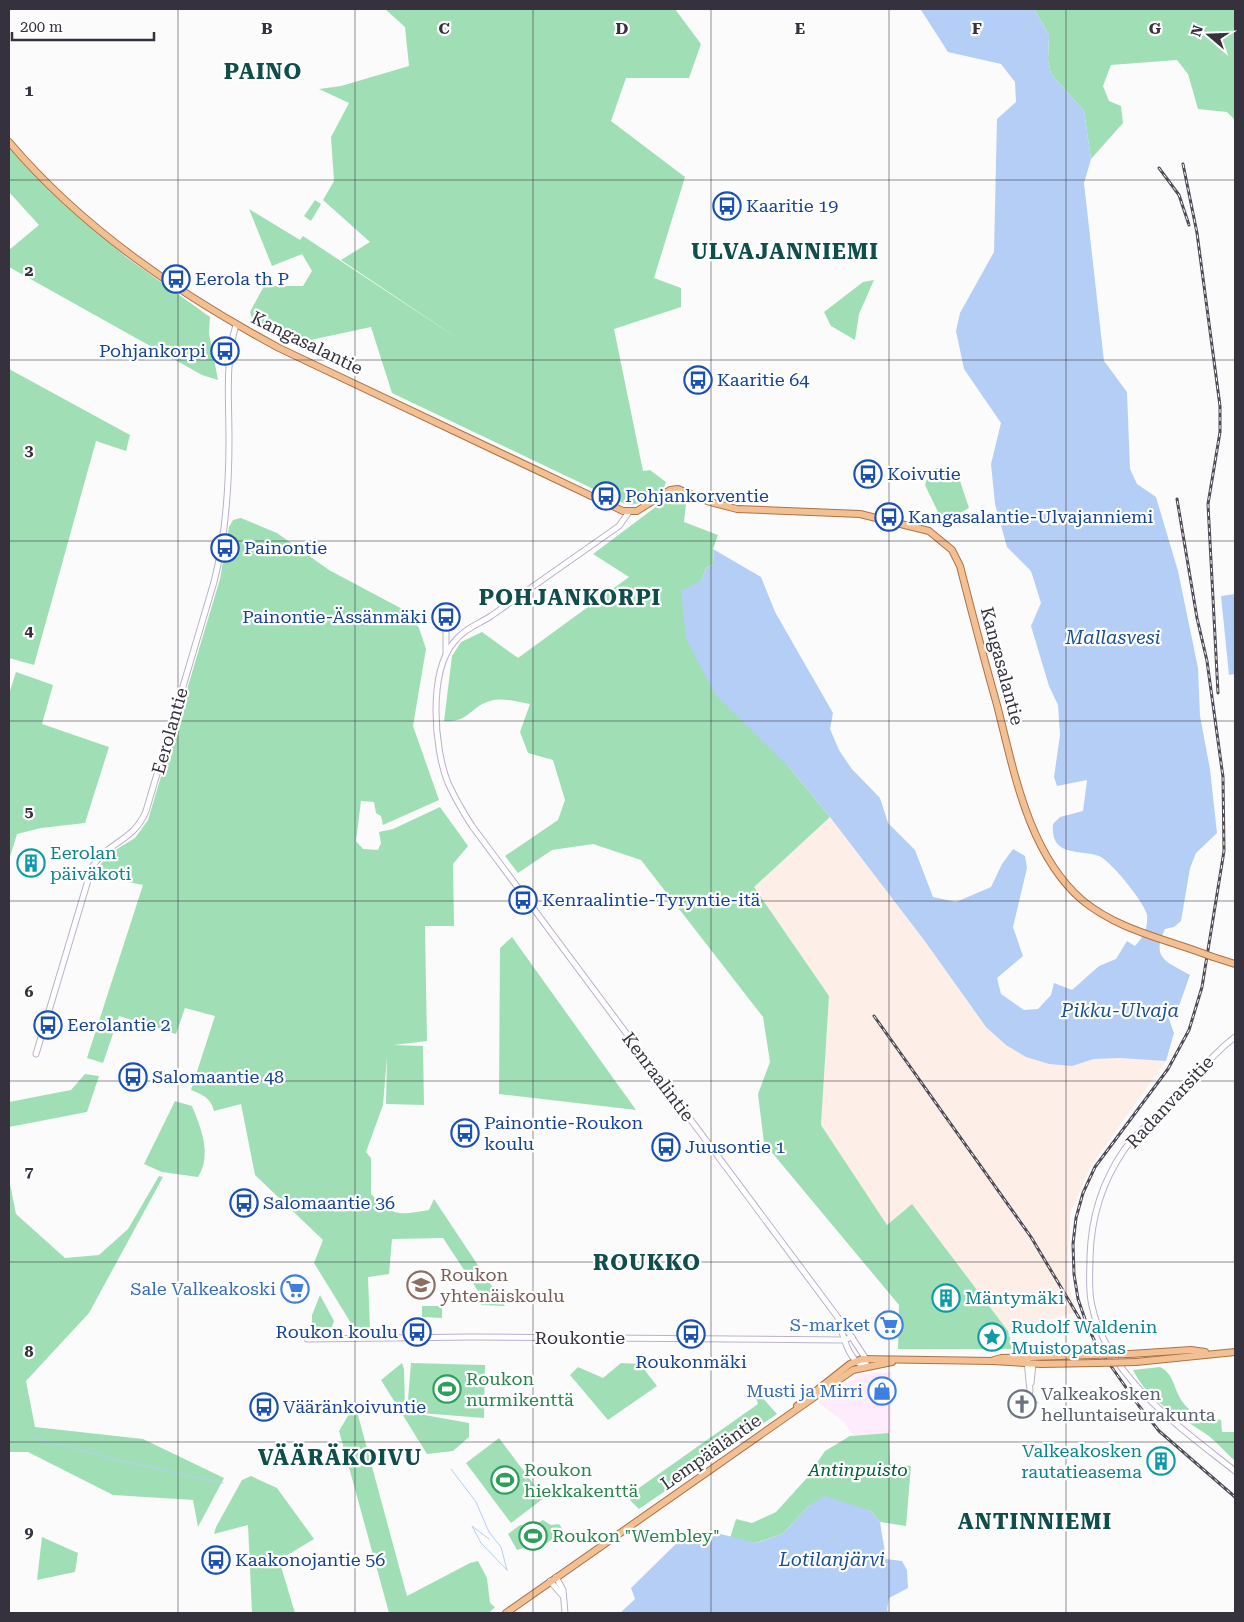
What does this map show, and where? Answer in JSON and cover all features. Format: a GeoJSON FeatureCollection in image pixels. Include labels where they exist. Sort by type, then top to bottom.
{"type":"FeatureCollection","features":[{"type":"Feature","properties":{"kind":"main road","name":"Kangasalantie"},"geometry":{"type":"LineString","coordinates":[[9,142],[78,211],[129,254],[186,294],[236,325],[278,348],[614,507],[629,512],[636,512],[670,490],[678,489],[710,502],[737,509],[860,514],[920,527],[944,541],[952,550],[960,566],[1019,789],[1044,848],[1065,883],[1082,900],[1104,916],[1138,931],[1235,964]]}},
{"type":"Feature","properties":{"kind":"main road","name":"Lempääläntie"},"geometry":{"type":"LineString","coordinates":[[1029,1362],[1191,1350],[1235,1352]]}},
{"type":"Feature","properties":{"kind":"main road","name":"Lempääläntie"},"geometry":{"type":"LineString","coordinates":[[506,1613],[866,1363],[887,1359],[892,1362],[992,1361],[1001,1358],[1029,1362],[1136,1362],[1212,1352]]}},
{"type":"Feature","properties":{"kind":"main road","name":"Lempääläntie"},"geometry":{"type":"LineString","coordinates":[[785,1418],[799,1404],[856,1361],[866,1363]]}},
{"type":"Feature","properties":{"kind":"street","name":"Eerolantie"},"geometry":{"type":"LineString","coordinates":[[36,1054],[92,868],[102,854],[134,833],[146,811],[214,582],[221,548],[228,495],[230,380],[232,338],[236,325]]}},
{"type":"Feature","properties":{"kind":"street"},"geometry":{"type":"LineString","coordinates":[[446,653],[469,627],[491,616],[612,531],[626,519],[629,512]]}},
{"type":"Feature","properties":{"kind":"street"},"geometry":{"type":"LineString","coordinates":[[438,616],[446,630],[446,653]]}},
{"type":"Feature","properties":{"kind":"street","name":"Kenraalintie"},"geometry":{"type":"LineString","coordinates":[[446,653],[437,700],[436,725],[448,781],[466,816],[852,1337],[866,1363]]}},
{"type":"Feature","properties":{"kind":"street","name":"Radanvarsitie"},"geometry":{"type":"LineString","coordinates":[[1235,1037],[1210,1059],[1175,1099],[1147,1124],[1124,1150],[1097,1207],[1090,1240],[1090,1276],[1092,1307],[1108,1346],[1128,1376],[1154,1404],[1235,1471]]}},
{"type":"Feature","properties":{"kind":"street","name":"Kenraalintie"},"geometry":{"type":"LineString","coordinates":[[838,1319],[844,1340],[856,1361]]}},
{"type":"Feature","properties":{"kind":"street","name":"Roukontie"},"geometry":{"type":"LineString","coordinates":[[307,1339],[472,1337],[844,1340],[852,1337]]}},
{"type":"Feature","properties":{"kind":"street"},"geometry":{"type":"LineString","coordinates":[[553,1579],[563,1590],[565,1613]]}},
{"type":"Feature","properties":{"kind":"shaded area"},"geometry":{"type":"Polygon","coordinates":[[[830,817],[924,940],[986,1027],[1072,1066],[1094,1059],[1119,1058],[1166,1061],[1092,1164],[1070,1213],[1068,1271],[1070,1291],[1077,1312],[1008,1331],[912,1204],[887,1225],[821,1125],[829,996],[752,885],[830,817]]]}},
{"type":"Feature","properties":{"kind":"shaded area"},"geometry":{"type":"Polygon","coordinates":[[[892,1372],[891,1433],[853,1435],[844,1422],[818,1402],[860,1374],[892,1372]]]}},
{"type":"Feature","properties":{"kind":"green space"},"geometry":{"type":"Polygon","coordinates":[[[385,9],[675,9],[701,44],[689,78],[626,78],[611,121],[685,177],[654,278],[681,288],[681,307],[614,329],[643,471],[650,470],[666,482],[664,487],[655,496],[636,504],[625,504],[392,393],[371,327],[292,344],[254,326],[250,312],[264,286],[303,286],[312,271],[302,254],[272,266],[249,209],[300,240],[303,236],[460,340],[341,260],[370,242],[323,200],[334,181],[331,137],[349,103],[319,89],[341,86],[409,66],[405,27],[385,9]]]}},
{"type":"Feature","properties":{"kind":"green space"},"geometry":{"type":"Polygon","coordinates":[[[1034,9],[1235,9],[1235,120],[1227,112],[1198,109],[1188,74],[1177,60],[1111,65],[1103,86],[1109,101],[1121,106],[1123,123],[1091,159],[1084,111],[1051,74],[1048,60],[1049,35],[1034,9]]]}},
{"type":"Feature","properties":{"kind":"green space"},"geometry":{"type":"Polygon","coordinates":[[[9,147],[53,193],[126,257],[210,317],[209,333],[218,380],[202,375],[9,267],[9,250],[39,225],[9,192],[9,147]]]}},
{"type":"Feature","properties":{"kind":"green space"},"geometry":{"type":"Polygon","coordinates":[[[315,200],[321,204],[311,221],[304,216],[315,200]]]}},
{"type":"Feature","properties":{"kind":"green space"},"geometry":{"type":"Polygon","coordinates":[[[874,280],[859,314],[855,340],[831,326],[824,312],[863,282],[874,280]]]}},
{"type":"Feature","properties":{"kind":"green space"},"geometry":{"type":"Polygon","coordinates":[[[9,369],[130,435],[126,451],[96,441],[34,665],[9,658],[9,369]]]}},
{"type":"Feature","properties":{"kind":"green space"},"geometry":{"type":"Polygon","coordinates":[[[941,467],[957,472],[969,508],[949,519],[938,512],[925,485],[930,470],[941,467]]]}},
{"type":"Feature","properties":{"kind":"green space"},"geometry":{"type":"Polygon","coordinates":[[[687,495],[684,522],[718,535],[713,549],[714,564],[706,568],[702,580],[789,767],[830,817],[754,887],[829,996],[821,1125],[887,1225],[912,1204],[1008,1331],[1013,1349],[898,1349],[899,1305],[764,1143],[758,1094],[770,1062],[763,1017],[641,860],[593,844],[552,850],[518,873],[505,856],[558,820],[565,800],[553,760],[528,753],[520,732],[530,704],[510,700],[495,700],[484,703],[465,717],[444,721],[452,656],[461,642],[482,632],[518,658],[629,577],[593,554],[665,500],[687,495]]]}},
{"type":"Feature","properties":{"kind":"green space"},"geometry":{"type":"Polygon","coordinates":[[[241,518],[277,533],[329,570],[406,611],[419,628],[426,649],[413,726],[439,800],[383,825],[381,816],[376,813],[374,802],[361,801],[356,841],[363,849],[378,850],[381,843],[379,832],[393,829],[440,807],[468,846],[453,864],[454,926],[425,926],[427,1041],[394,1045],[423,1046],[424,1105],[386,1104],[387,1057],[383,1105],[366,1152],[371,1158],[371,1194],[385,1207],[403,1213],[429,1210],[434,1199],[505,1306],[481,1305],[480,1294],[443,1238],[392,1239],[389,1274],[368,1277],[370,1328],[354,1328],[314,1263],[323,1240],[255,1175],[241,1104],[214,1111],[211,1103],[206,1098],[191,1090],[215,1016],[185,1008],[176,1034],[119,1016],[103,1063],[87,1058],[143,885],[92,875],[109,854],[135,838],[148,820],[220,579],[229,527],[233,520],[241,518]]]}},
{"type":"Feature","properties":{"kind":"green space"},"geometry":{"type":"Polygon","coordinates":[[[16,672],[53,685],[42,724],[109,747],[85,823],[41,828],[17,834],[9,860],[9,694],[16,672]]]}},
{"type":"Feature","properties":{"kind":"green space"},"geometry":{"type":"Polygon","coordinates":[[[512,937],[636,1110],[499,1094],[500,948],[512,937]]]}},
{"type":"Feature","properties":{"kind":"green space"},"geometry":{"type":"Polygon","coordinates":[[[85,1074],[99,1076],[87,1112],[9,1127],[9,1102],[71,1090],[85,1074]]]}},
{"type":"Feature","properties":{"kind":"green space"},"geometry":{"type":"Polygon","coordinates":[[[175,1101],[192,1106],[202,1132],[205,1151],[202,1169],[198,1177],[162,1172],[144,1164],[175,1101]]]}},
{"type":"Feature","properties":{"kind":"green space"},"geometry":{"type":"Polygon","coordinates":[[[159,1176],[163,1177],[89,1313],[26,1381],[35,1427],[143,1439],[224,1478],[198,1527],[193,1500],[113,1495],[28,1452],[9,1452],[9,1179],[16,1214],[65,1258],[99,1255],[128,1229],[159,1176]]]}},
{"type":"Feature","properties":{"kind":"green space"},"geometry":{"type":"Polygon","coordinates":[[[320,1295],[334,1321],[332,1327],[312,1331],[312,1315],[320,1295]]]}},
{"type":"Feature","properties":{"kind":"green space"},"geometry":{"type":"Polygon","coordinates":[[[422,1306],[442,1306],[442,1318],[422,1317],[422,1306]]]}},
{"type":"Feature","properties":{"kind":"green space","name":"Roukon nurmikenttä"},"geometry":{"type":"Polygon","coordinates":[[[402,1363],[404,1369],[405,1410],[407,1412],[411,1363],[485,1365],[484,1418],[408,1412],[469,1423],[469,1437],[453,1451],[427,1454],[381,1380],[402,1363]]]}},
{"type":"Feature","properties":{"kind":"green space"},"geometry":{"type":"Polygon","coordinates":[[[621,1363],[640,1364],[657,1386],[608,1420],[570,1375],[578,1367],[603,1378],[621,1363]]]}},
{"type":"Feature","properties":{"kind":"green space"},"geometry":{"type":"Polygon","coordinates":[[[1160,1367],[1170,1376],[1180,1399],[1197,1417],[1221,1420],[1222,1432],[1235,1432],[1235,1461],[1210,1437],[1165,1407],[1147,1391],[1133,1370],[1160,1367]]]}},
{"type":"Feature","properties":{"kind":"green space"},"geometry":{"type":"Polygon","coordinates":[[[752,1386],[777,1414],[639,1509],[630,1500],[636,1490],[758,1404],[752,1386]]]}},
{"type":"Feature","properties":{"kind":"green space"},"geometry":{"type":"Polygon","coordinates":[[[1014,1398],[1031,1398],[1039,1403],[1030,1404],[1028,1408],[1031,1400],[1012,1402],[1011,1420],[1010,1401],[1014,1398]]]}},
{"type":"Feature","properties":{"kind":"green space"},"geometry":{"type":"Polygon","coordinates":[[[355,1404],[407,1596],[470,1563],[478,1561],[487,1578],[490,1603],[495,1607],[489,1613],[389,1613],[339,1431],[355,1404]]]}},
{"type":"Feature","properties":{"kind":"green space","name":"Antinpuisto"},"geometry":{"type":"Polygon","coordinates":[[[889,1433],[890,1464],[911,1466],[906,1526],[880,1522],[871,1511],[810,1505],[782,1534],[756,1543],[730,1538],[736,1519],[752,1523],[776,1512],[806,1479],[825,1451],[850,1436],[889,1433]]]}},
{"type":"Feature","properties":{"kind":"green space","name":"Roukon hiekkakenttä"},"geometry":{"type":"Polygon","coordinates":[[[499,1438],[544,1498],[511,1523],[466,1463],[499,1438]]]}},
{"type":"Feature","properties":{"kind":"green space"},"geometry":{"type":"Polygon","coordinates":[[[251,1476],[277,1488],[314,1539],[279,1560],[295,1613],[252,1613],[248,1525],[214,1534],[242,1480],[251,1476]]]}},
{"type":"Feature","properties":{"kind":"green space","name":"Roukon \"Wembley\""},"geometry":{"type":"Polygon","coordinates":[[[543,1520],[551,1525],[559,1524],[563,1530],[555,1538],[534,1551],[523,1548],[517,1550],[508,1534],[520,1525],[529,1527],[543,1520]]]}},
{"type":"Feature","properties":{"kind":"green space"},"geometry":{"type":"Polygon","coordinates":[[[42,1537],[78,1553],[75,1572],[37,1580],[42,1537]]]}},
{"type":"Feature","properties":{"kind":"water","name":"Mallasvesi"},"geometry":{"type":"Polygon","coordinates":[[[917,9],[1034,9],[1049,35],[1048,60],[1051,74],[1084,111],[1091,159],[1084,183],[1104,361],[1127,392],[1130,469],[1137,484],[1156,497],[1178,571],[1198,668],[1200,716],[1210,769],[1217,833],[1196,853],[1190,868],[1181,921],[1174,927],[1165,929],[1161,939],[1160,953],[1163,958],[1190,975],[1179,1006],[1168,1016],[1174,1033],[1166,1061],[1119,1058],[1094,1059],[1072,1066],[1049,1064],[1026,1057],[1006,1045],[986,1027],[924,940],[830,817],[789,767],[714,693],[686,638],[681,591],[702,580],[706,568],[714,564],[713,549],[761,577],[775,612],[833,713],[830,729],[839,750],[851,768],[880,798],[888,823],[915,850],[933,897],[956,902],[991,887],[1002,864],[1013,849],[1025,856],[1027,868],[1013,927],[1023,956],[997,978],[1001,994],[1024,1010],[1038,1009],[1051,995],[1054,983],[1072,990],[1099,966],[1116,959],[1127,941],[1135,946],[1141,939],[1146,928],[1147,915],[1127,883],[1104,859],[1099,856],[1075,852],[1061,847],[1053,835],[1053,824],[1060,817],[1083,811],[1087,780],[1057,786],[1054,777],[1060,735],[1058,705],[1049,686],[1031,626],[1041,603],[1031,571],[1007,547],[995,504],[991,464],[1001,423],[964,369],[956,331],[960,313],[994,252],[997,119],[1016,102],[1015,82],[1001,64],[948,52],[921,10],[917,9]]]}},
{"type":"Feature","properties":{"kind":"water"},"geometry":{"type":"Polygon","coordinates":[[[1235,594],[1235,674],[1229,675],[1221,596],[1235,594]]]}},
{"type":"Feature","properties":{"kind":"water","name":"Lotilanjärvi"},"geometry":{"type":"Polygon","coordinates":[[[825,1496],[871,1511],[880,1522],[886,1559],[902,1561],[907,1570],[908,1588],[889,1598],[887,1610],[890,1613],[620,1613],[635,1599],[631,1588],[685,1535],[708,1531],[757,1543],[782,1534],[810,1505],[825,1496]]]}},
{"type":"Feature","properties":{"kind":"waterway"},"geometry":{"type":"LineString","coordinates":[[35,1438],[122,1461],[223,1483]]}},
{"type":"Feature","properties":{"kind":"waterway"},"geometry":{"type":"LineString","coordinates":[[451,1469],[476,1502],[489,1532],[501,1547],[507,1570]]}},
{"type":"Feature","properties":{"kind":"waterway"},"geometry":{"type":"LineString","coordinates":[[489,1539],[472,1526],[481,1543],[507,1570]]}},
{"type":"Feature","properties":{"kind":"railway"},"geometry":{"type":"LineString","coordinates":[[1183,164],[1197,233],[1220,406],[1220,432],[1208,504],[1218,693]]}},
{"type":"Feature","properties":{"kind":"railway"},"geometry":{"type":"LineString","coordinates":[[1159,168],[1179,195],[1189,225]]}},
{"type":"Feature","properties":{"kind":"railway"},"geometry":{"type":"LineString","coordinates":[[1098,1348],[1078,1299],[1074,1274],[1073,1244],[1076,1218],[1083,1193],[1095,1167],[1168,1069],[1189,1030],[1202,987],[1224,851],[1223,777],[1207,661],[1197,618],[1177,499]]}},
{"type":"Feature","properties":{"kind":"railway"},"geometry":{"type":"LineString","coordinates":[[874,1016],[1031,1237],[1084,1326]]}},
{"type":"Feature","properties":{"kind":"railway"},"geometry":{"type":"LineString","coordinates":[[1094,1342],[1159,1431],[1235,1497]]}},
{"type":"Feature","properties":{"kind":"place","name":"Kaaritie 19"},"geometry":{"type":"Point","coordinates":[727,206]}},
{"type":"Feature","properties":{"kind":"place","name":"Eerola th P"},"geometry":{"type":"Point","coordinates":[176,279]}},
{"type":"Feature","properties":{"kind":"place","name":"Pohjankorpi"},"geometry":{"type":"Point","coordinates":[225,351]}},
{"type":"Feature","properties":{"kind":"place","name":"Kaaritie 64"},"geometry":{"type":"Point","coordinates":[698,380]}},
{"type":"Feature","properties":{"kind":"place","name":"Koivutie"},"geometry":{"type":"Point","coordinates":[868,474]}},
{"type":"Feature","properties":{"kind":"place","name":"Pohjankorventie"},"geometry":{"type":"Point","coordinates":[606,496]}},
{"type":"Feature","properties":{"kind":"place","name":"Kangasalantie-Ulvajanniemi"},"geometry":{"type":"Point","coordinates":[889,517]}},
{"type":"Feature","properties":{"kind":"place","name":"Painontie"},"geometry":{"type":"Point","coordinates":[225,548]}},
{"type":"Feature","properties":{"kind":"place","name":"Painontie-Ässänmäki"},"geometry":{"type":"Point","coordinates":[446,617]}},
{"type":"Feature","properties":{"kind":"place","name":"Eerolan päiväkoti"},"geometry":{"type":"Point","coordinates":[31,863]}},
{"type":"Feature","properties":{"kind":"place","name":"Kenraalintie-Tyryntie-itä"},"geometry":{"type":"Point","coordinates":[523,900]}},
{"type":"Feature","properties":{"kind":"place","name":"Eerolantie 2"},"geometry":{"type":"Point","coordinates":[48,1025]}},
{"type":"Feature","properties":{"kind":"place","name":"Salomaantie 48"},"geometry":{"type":"Point","coordinates":[133,1077]}},
{"type":"Feature","properties":{"kind":"place","name":"Painontie-Roukon koulu"},"geometry":{"type":"Point","coordinates":[465,1133]}},
{"type":"Feature","properties":{"kind":"place","name":"Juusontie 1"},"geometry":{"type":"Point","coordinates":[666,1147]}},
{"type":"Feature","properties":{"kind":"place","name":"Salomaantie 36"},"geometry":{"type":"Point","coordinates":[244,1203]}},
{"type":"Feature","properties":{"kind":"place","name":"Roukon yhtenäiskoulu"},"geometry":{"type":"Point","coordinates":[421,1285]}},
{"type":"Feature","properties":{"kind":"place","name":"Sale Valkeakoski"},"geometry":{"type":"Point","coordinates":[295,1289]}},
{"type":"Feature","properties":{"kind":"place","name":"Mäntymäki"},"geometry":{"type":"Point","coordinates":[946,1298]}},
{"type":"Feature","properties":{"kind":"place","name":"S-market"},"geometry":{"type":"Point","coordinates":[889,1325]}},
{"type":"Feature","properties":{"kind":"place","name":"Roukon koulu"},"geometry":{"type":"Point","coordinates":[417,1332]}},
{"type":"Feature","properties":{"kind":"place","name":"Roukonmäki"},"geometry":{"type":"Point","coordinates":[691,1334]}},
{"type":"Feature","properties":{"kind":"place","name":"Rudolf Waldenin Muistopatsas"},"geometry":{"type":"Point","coordinates":[992,1337]}},
{"type":"Feature","properties":{"kind":"place","name":"Roukon nurmikenttä"},"geometry":{"type":"Point","coordinates":[447,1389]}},
{"type":"Feature","properties":{"kind":"place","name":"Musti ja Mirri"},"geometry":{"type":"Point","coordinates":[882,1391]}},
{"type":"Feature","properties":{"kind":"place","name":"Valkeakosken helluntaiseurakunta"},"geometry":{"type":"Point","coordinates":[1022,1404]}},
{"type":"Feature","properties":{"kind":"place","name":"Vääränkoivuntie"},"geometry":{"type":"Point","coordinates":[264,1407]}},
{"type":"Feature","properties":{"kind":"place","name":"Valkeakosken rautatieasema"},"geometry":{"type":"Point","coordinates":[1161,1461]}},
{"type":"Feature","properties":{"kind":"place","name":"Roukon hiekkakenttä"},"geometry":{"type":"Point","coordinates":[505,1480]}},
{"type":"Feature","properties":{"kind":"place","name":"Roukon \"Wembley\""},"geometry":{"type":"Point","coordinates":[533,1536]}},
{"type":"Feature","properties":{"kind":"place","name":"Kaakonojantie 56"},"geometry":{"type":"Point","coordinates":[216,1560]}},
{"type":"Feature","properties":{"kind":"district","name":"PAINO"},"geometry":{"type":"Point","coordinates":[263,71]}},
{"type":"Feature","properties":{"kind":"district","name":"ULVAJANNIEMI"},"geometry":{"type":"Point","coordinates":[785,251]}},
{"type":"Feature","properties":{"kind":"district","name":"POHJANKORPI"},"geometry":{"type":"Point","coordinates":[570,597]}},
{"type":"Feature","properties":{"kind":"district","name":"ROUKKO"},"geometry":{"type":"Point","coordinates":[647,1262]}},
{"type":"Feature","properties":{"kind":"district","name":"VÄÄRÄKOIVU"},"geometry":{"type":"Point","coordinates":[340,1457]}},
{"type":"Feature","properties":{"kind":"district","name":"ANTINNIEMI"},"geometry":{"type":"Point","coordinates":[1035,1521]}},
{"type":"Feature","properties":{"kind":"water label","name":"Pikku-Ulvaja"},"geometry":{"type":"Point","coordinates":[1120,1010]}}]}
